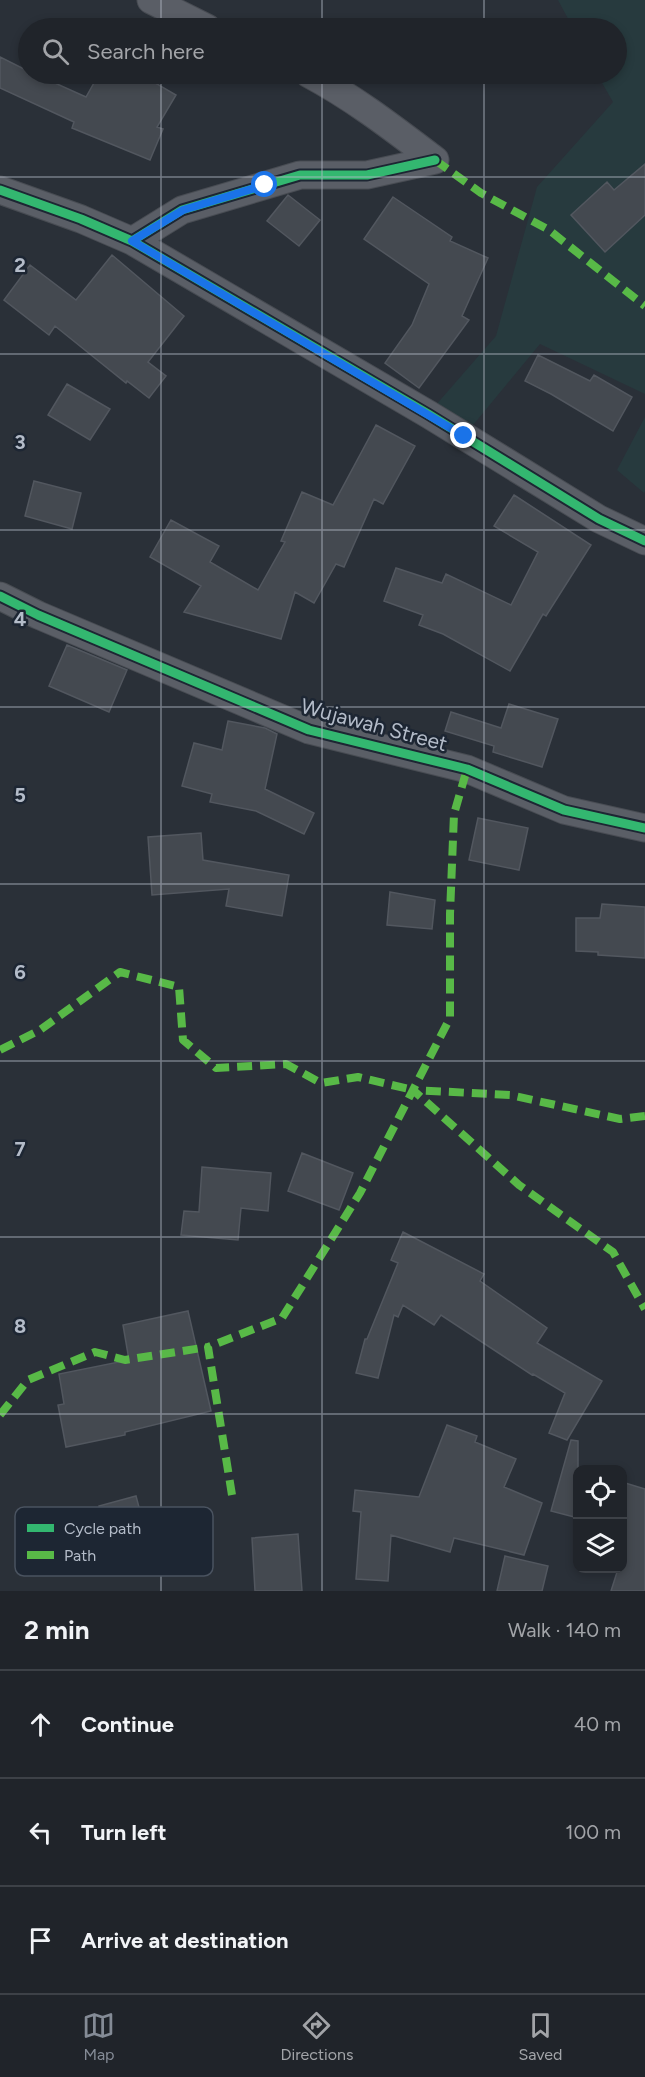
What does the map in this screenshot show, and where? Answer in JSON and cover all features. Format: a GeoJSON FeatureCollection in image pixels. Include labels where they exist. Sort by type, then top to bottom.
{"type":"FeatureCollection","features":[{"type":"Feature","properties":{"kind":"street"},"geometry":{"type":"LineString","coordinates":[[151,0],[187,18]]}},
{"type":"Feature","properties":{"kind":"street"},"geometry":{"type":"LineString","coordinates":[[132,241],[183,210],[300,175],[367,175],[435,160],[371,111],[328,84]]}},
{"type":"Feature","properties":{"kind":"street"},"geometry":{"type":"LineString","coordinates":[[0,190],[81,219],[132,241],[428,414],[599,519],[645,541]]}},
{"type":"Feature","properties":{"kind":"street","name":"Wujawah Street"},"geometry":{"type":"LineString","coordinates":[[0,596],[39,615],[309,730],[466,769],[564,810],[645,828]]}},
{"type":"Feature","properties":{"kind":"green space"},"geometry":{"type":"Polygon","coordinates":[[[558,0],[645,0],[645,394],[540,344],[464,436],[428,414],[496,336],[537,187],[613,102],[603,84],[627,84],[627,18],[568,18],[558,0]]]}},
{"type":"Feature","properties":{"kind":"green space"},"geometry":{"type":"Polygon","coordinates":[[[645,417],[645,491],[644,493],[617,470],[645,417]]]}},
{"type":"Feature","properties":{"kind":"building"},"geometry":{"type":"Polygon","coordinates":[[[0,57],[18,66],[18,84],[57,84],[86,97],[93,84],[157,84],[176,95],[157,127],[163,129],[150,160],[72,128],[74,122],[0,88],[0,57]]]}},
{"type":"Feature","properties":{"kind":"building"},"geometry":{"type":"Polygon","coordinates":[[[645,164],[645,215],[605,252],[571,215],[607,182],[614,190],[645,164]]]}},
{"type":"Feature","properties":{"kind":"building"},"geometry":{"type":"Polygon","coordinates":[[[288,195],[320,220],[299,246],[267,221],[288,195]]]}},
{"type":"Feature","properties":{"kind":"building"},"geometry":{"type":"Polygon","coordinates":[[[393,197],[452,237],[450,241],[488,258],[462,316],[469,320],[419,388],[385,363],[412,325],[429,284],[364,239],[393,197]]]}},
{"type":"Feature","properties":{"kind":"building"},"geometry":{"type":"Polygon","coordinates":[[[112,255],[184,316],[148,362],[166,376],[149,398],[127,381],[126,383],[55,326],[49,335],[4,300],[30,265],[76,300],[112,255]]]}},
{"type":"Feature","properties":{"kind":"building"},"geometry":{"type":"Polygon","coordinates":[[[538,355],[590,381],[594,375],[632,397],[613,431],[525,381],[538,355]]]}},
{"type":"Feature","properties":{"kind":"building"},"geometry":{"type":"Polygon","coordinates":[[[67,384],[110,409],[90,440],[48,415],[67,384]]]}},
{"type":"Feature","properties":{"kind":"building"},"geometry":{"type":"Polygon","coordinates":[[[376,425],[415,446],[383,504],[374,499],[344,567],[336,564],[314,603],[295,592],[281,639],[184,612],[201,586],[150,557],[171,520],[219,546],[210,562],[258,590],[285,542],[281,541],[302,492],[333,505],[376,425]]]}},
{"type":"Feature","properties":{"kind":"building"},"geometry":{"type":"Polygon","coordinates":[[[34,481],[81,493],[72,529],[25,516],[34,481]]]}},
{"type":"Feature","properties":{"kind":"building"},"geometry":{"type":"Polygon","coordinates":[[[514,495],[591,545],[546,616],[543,614],[510,671],[443,634],[419,625],[423,615],[384,601],[396,568],[442,583],[446,574],[511,605],[538,552],[494,526],[514,495]]]}},
{"type":"Feature","properties":{"kind":"building"},"geometry":{"type":"Polygon","coordinates":[[[67,645],[127,670],[109,712],[49,686],[67,645]]]}},
{"type":"Feature","properties":{"kind":"building"},"geometry":{"type":"Polygon","coordinates":[[[509,704],[558,719],[542,767],[493,752],[494,746],[445,731],[451,712],[501,728],[509,704]]]}},
{"type":"Feature","properties":{"kind":"building"},"geometry":{"type":"Polygon","coordinates":[[[228,721],[265,728],[277,734],[265,789],[314,813],[304,834],[256,811],[210,802],[212,794],[182,786],[194,743],[222,750],[228,721]]]}},
{"type":"Feature","properties":{"kind":"building"},"geometry":{"type":"Polygon","coordinates":[[[478,818],[528,828],[519,870],[469,860],[478,818]]]}},
{"type":"Feature","properties":{"kind":"building"},"geometry":{"type":"Polygon","coordinates":[[[201,833],[203,860],[289,875],[282,916],[226,906],[229,889],[152,895],[148,837],[201,833]]]}},
{"type":"Feature","properties":{"kind":"building"},"geometry":{"type":"Polygon","coordinates":[[[390,892],[435,900],[432,929],[387,925],[390,892]]]}},
{"type":"Feature","properties":{"kind":"building"},"geometry":{"type":"Polygon","coordinates":[[[602,904],[645,907],[645,958],[576,951],[576,918],[600,918],[602,904]]]}},
{"type":"Feature","properties":{"kind":"building"},"geometry":{"type":"Polygon","coordinates":[[[302,1153],[353,1173],[339,1210],[288,1191],[302,1153]]]}},
{"type":"Feature","properties":{"kind":"building"},"geometry":{"type":"Polygon","coordinates":[[[202,1167],[271,1173],[268,1211],[241,1208],[238,1240],[181,1235],[184,1211],[199,1212],[202,1167]]]}},
{"type":"Feature","properties":{"kind":"building"},"geometry":{"type":"Polygon","coordinates":[[[403,1232],[484,1274],[480,1281],[547,1328],[537,1343],[602,1381],[567,1440],[549,1433],[565,1393],[532,1375],[441,1315],[434,1325],[403,1305],[398,1317],[394,1315],[378,1378],[356,1373],[365,1339],[367,1339],[398,1263],[391,1260],[403,1232]]]}},
{"type":"Feature","properties":{"kind":"building"},"geometry":{"type":"Polygon","coordinates":[[[188,1311],[211,1411],[125,1432],[125,1435],[66,1447],[58,1405],[64,1404],[59,1374],[129,1360],[123,1325],[188,1311]]]}},
{"type":"Feature","properties":{"kind":"building"},"geometry":{"type":"Polygon","coordinates":[[[447,1425],[477,1436],[475,1442],[516,1459],[504,1487],[542,1503],[524,1555],[454,1538],[450,1552],[391,1535],[388,1581],[356,1579],[361,1512],[353,1511],[355,1490],[419,1497],[447,1425]]]}},
{"type":"Feature","properties":{"kind":"building"},"geometry":{"type":"Polygon","coordinates":[[[571,1440],[578,1441],[578,1465],[573,1465],[573,1517],[551,1511],[571,1440]]]}},
{"type":"Feature","properties":{"kind":"building"},"geometry":{"type":"Polygon","coordinates":[[[627,1484],[645,1489],[645,1591],[611,1591],[617,1573],[627,1573],[627,1484]]]}},
{"type":"Feature","properties":{"kind":"building"},"geometry":{"type":"Polygon","coordinates":[[[136,1496],[139,1507],[99,1507],[136,1496]]]}},
{"type":"Feature","properties":{"kind":"building"},"geometry":{"type":"Polygon","coordinates":[[[298,1534],[302,1591],[255,1591],[252,1538],[298,1534]]]}},
{"type":"Feature","properties":{"kind":"building"},"geometry":{"type":"Polygon","coordinates":[[[505,1556],[548,1566],[542,1591],[497,1591],[505,1556]]]}},
{"type":"Feature","properties":{"kind":"marked path"},"geometry":{"type":"LineString","coordinates":[[435,160],[481,193],[549,230],[645,306]]}},
{"type":"Feature","properties":{"kind":"marked path"},"geometry":{"type":"LineString","coordinates":[[232,1495],[208,1347],[282,1318],[360,1193],[450,1018],[450,914],[454,814],[467,769]]}},
{"type":"Feature","properties":{"kind":"marked path"},"geometry":{"type":"LineString","coordinates":[[0,1050],[40,1030],[120,972],[179,987],[183,1040],[216,1068],[286,1064],[321,1083],[358,1077],[413,1090]]}},
{"type":"Feature","properties":{"kind":"marked path"},"geometry":{"type":"LineString","coordinates":[[645,1116],[620,1119],[510,1095],[413,1090],[519,1185],[613,1252],[645,1309]]}},
{"type":"Feature","properties":{"kind":"marked path"},"geometry":{"type":"LineString","coordinates":[[0,1415],[28,1380],[95,1352],[125,1360],[208,1347]]}},
{"type":"Feature","properties":{"kind":"cycle path"},"geometry":{"type":"LineString","coordinates":[[132,241],[182,210],[300,175],[367,175],[435,160]]}},
{"type":"Feature","properties":{"kind":"cycle path"},"geometry":{"type":"LineString","coordinates":[[0,190],[81,219],[132,241],[428,414],[599,519],[645,541]]}},
{"type":"Feature","properties":{"kind":"cycle path"},"geometry":{"type":"LineString","coordinates":[[0,596],[38,615],[309,730],[467,769],[564,810],[645,828]]}},
{"type":"Feature","properties":{"kind":"route"},"geometry":{"type":"LineString","coordinates":[[265,185],[183,210],[132,241],[464,436]]}}]}
